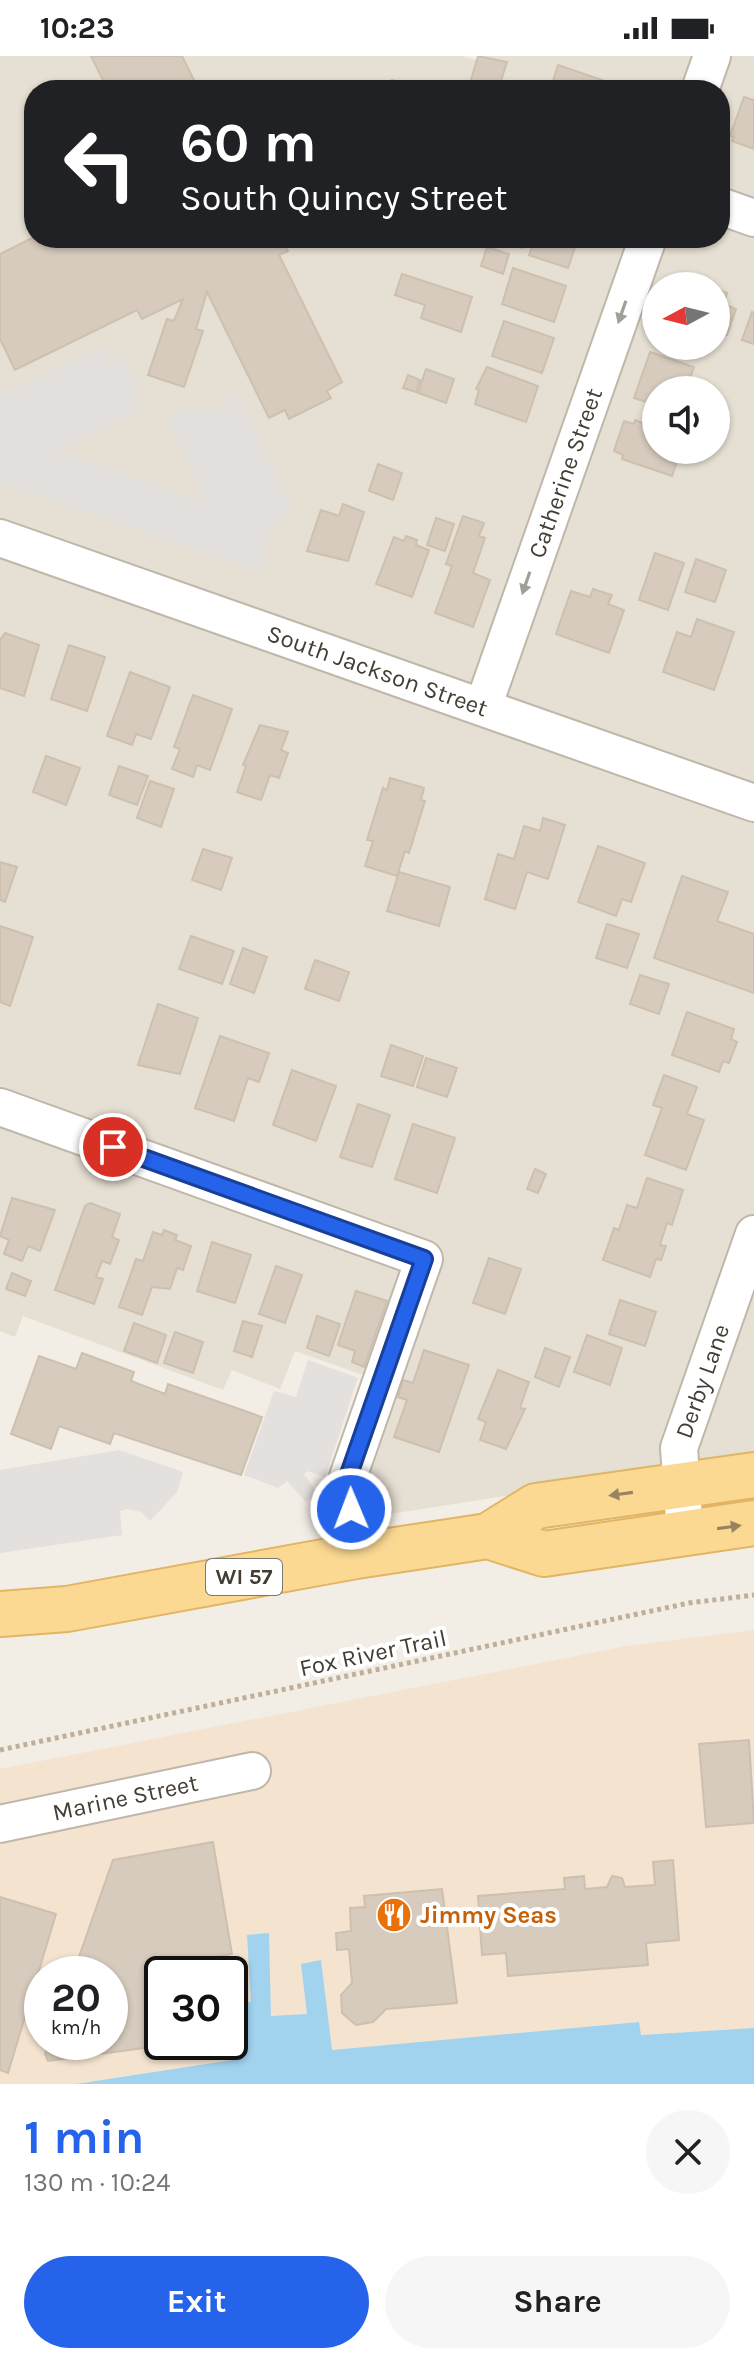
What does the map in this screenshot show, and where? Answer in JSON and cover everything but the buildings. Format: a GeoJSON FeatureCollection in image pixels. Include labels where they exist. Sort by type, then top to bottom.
{"type":"FeatureCollection","features":[{"type":"Feature","properties":{"kind":"main road","name":"WI 57"},"geometry":{"type":"LineString","coordinates":[[0,1614],[67,1609],[356,1556],[488,1536],[536,1506],[754,1475]]}},
{"type":"Feature","properties":{"kind":"main road","name":"WI 57"},"geometry":{"type":"LineString","coordinates":[[488,1536],[544,1554],[754,1523]]}},
{"type":"Feature","properties":{"kind":"street"},"geometry":{"type":"LineString","coordinates":[[704,80],[712,56]]}},
{"type":"Feature","properties":{"kind":"street"},"geometry":{"type":"LineString","coordinates":[[730,210],[754,218]]}},
{"type":"Feature","properties":{"kind":"street","name":"Catherine Street"},"geometry":{"type":"LineString","coordinates":[[483,707],[644,248]]}},
{"type":"Feature","properties":{"kind":"street","name":"South Jackson Street"},"geometry":{"type":"LineString","coordinates":[[0,538],[754,803]]}},
{"type":"Feature","properties":{"kind":"street"},"geometry":{"type":"LineString","coordinates":[[0,1107],[424,1259],[348,1477],[356,1556]]}},
{"type":"Feature","properties":{"kind":"street","name":"Derby Lane"},"geometry":{"type":"LineString","coordinates":[[685,1533],[679,1448],[754,1234]]}},
{"type":"Feature","properties":{"kind":"street","name":"Marine Street"},"geometry":{"type":"LineString","coordinates":[[0,1824],[252,1771]]}},
{"type":"Feature","properties":{"kind":"path","name":"Fox River Trail"},"geometry":{"type":"LineString","coordinates":[[0,1750],[689,1603],[754,1595]]}},
{"type":"Feature","properties":{"kind":"shaded area"},"geometry":{"type":"Polygon","coordinates":[[[0,56],[462,56],[476,60],[478,56],[754,56],[754,1457],[383,1515],[373,1513],[363,1488],[389,1384],[295,1351],[280,1389],[232,1370],[223,1390],[23,1316],[15,1337],[0,1331],[0,56]]]}},
{"type":"Feature","properties":{"kind":"shaded area"},"geometry":{"type":"Polygon","coordinates":[[[102,346],[111,362],[121,353],[138,384],[139,410],[57,451],[206,502],[167,418],[184,408],[219,409],[236,391],[292,508],[265,536],[266,559],[261,572],[0,483],[0,396],[102,346]]]}},
{"type":"Feature","properties":{"kind":"shaded area"},"geometry":{"type":"Polygon","coordinates":[[[308,1360],[358,1378],[325,1477],[308,1471],[304,1474],[317,1493],[306,1502],[287,1481],[278,1488],[244,1475],[274,1391],[296,1397],[308,1360]]]}},
{"type":"Feature","properties":{"kind":"shaded area"},"geometry":{"type":"Polygon","coordinates":[[[119,1450],[183,1472],[177,1492],[150,1521],[141,1512],[127,1509],[120,1511],[122,1535],[0,1553],[0,1470],[119,1450]]]}},
{"type":"Feature","properties":{"kind":"shaded area"},"geometry":{"type":"Polygon","coordinates":[[[754,1630],[754,2028],[640,2035],[638,2022],[331,2050],[321,1961],[301,1964],[307,2014],[271,2016],[269,1934],[248,1935],[251,2003],[248,2003],[248,1956],[144,1956],[144,2060],[233,2060],[76,2084],[0,2084],[0,1769],[627,1646],[754,1630]]]}},
{"type":"Feature","properties":{"kind":"water"},"geometry":{"type":"Polygon","coordinates":[[[269,1933],[271,2016],[307,2014],[301,1964],[321,1960],[332,2050],[639,2022],[641,2035],[754,2028],[754,2084],[76,2084],[248,2060],[248,2002],[251,2002],[247,1935],[269,1933]]]}},
{"type":"Feature","properties":{"kind":"place","name":"Jimmy Seas"},"geometry":{"type":"Point","coordinates":[394,1915]}},
{"type":"Feature","properties":{"kind":"route"},"geometry":{"type":"LineString","coordinates":[[113,1147],[424,1259],[348,1477],[351,1509]]}}]}
